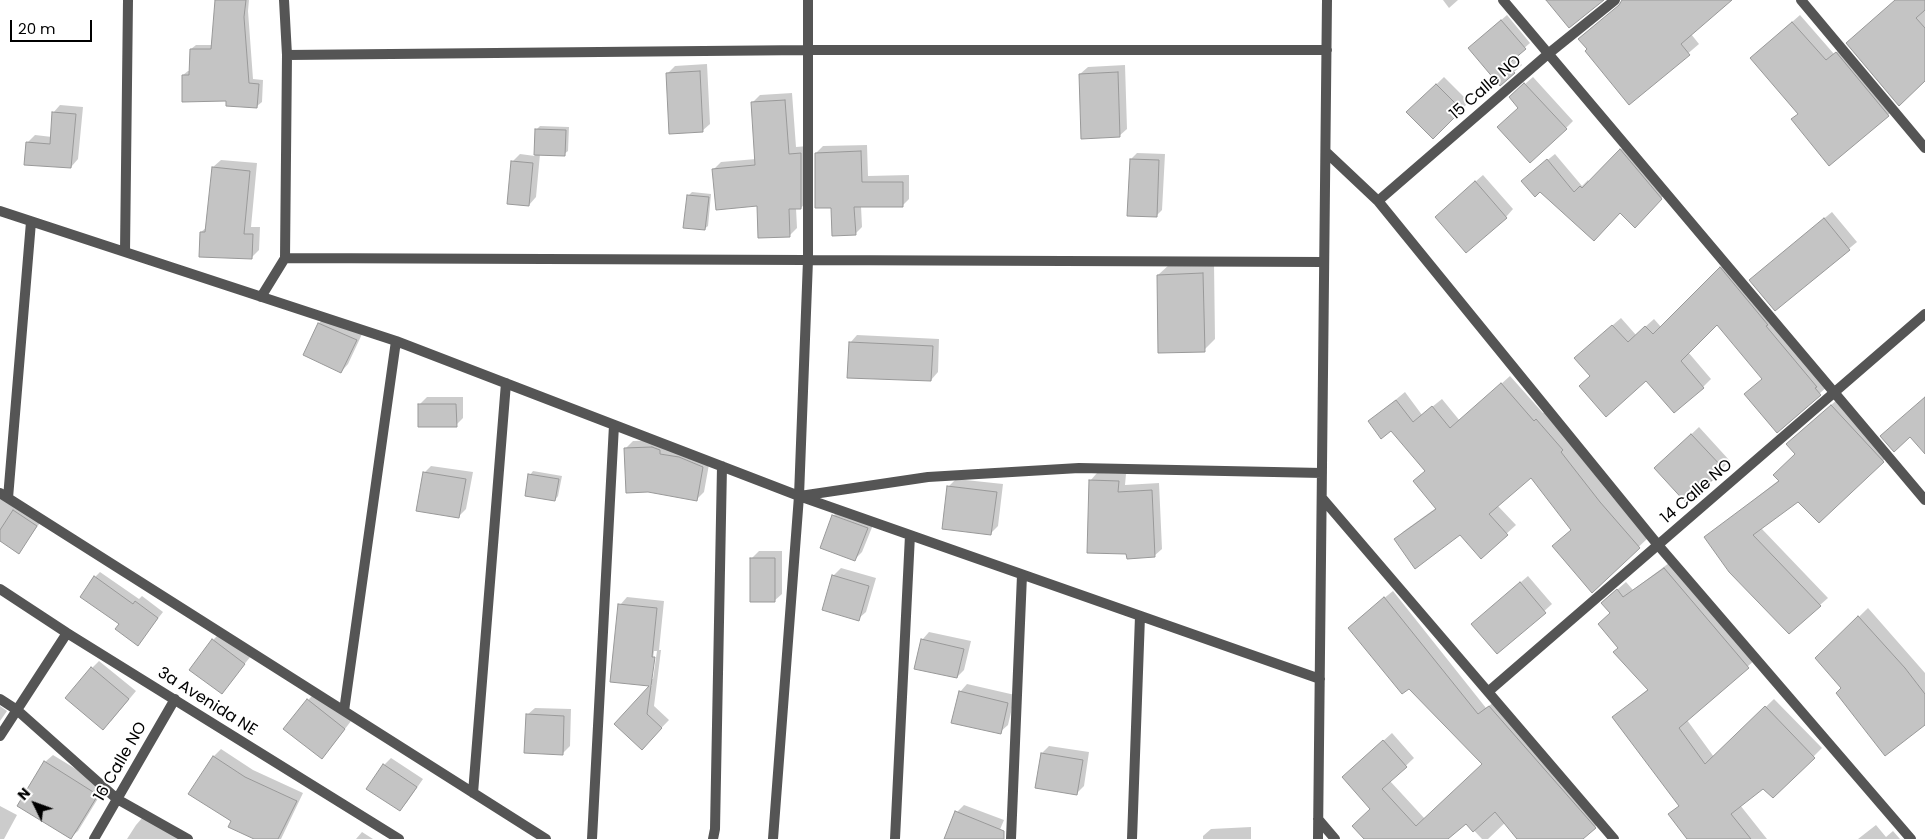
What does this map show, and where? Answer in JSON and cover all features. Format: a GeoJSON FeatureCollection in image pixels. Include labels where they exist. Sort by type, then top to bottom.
{"type":"FeatureCollection","features":[{"type":"Feature","properties":{"kind":"street"},"geometry":{"type":"LineString","coordinates":[[125,252],[128,0]]}},
{"type":"Feature","properties":{"kind":"street"},"geometry":{"type":"LineString","coordinates":[[261,297],[286,258],[287,55],[284,0]]}},
{"type":"Feature","properties":{"kind":"street"},"geometry":{"type":"LineString","coordinates":[[773,839],[799,496],[808,260],[808,0]]}},
{"type":"Feature","properties":{"kind":"street"},"geometry":{"type":"LineString","coordinates":[[1318,839],[1327,0]]}},
{"type":"Feature","properties":{"kind":"street"},"geometry":{"type":"LineString","coordinates":[[1503,0],[1925,500]]}},
{"type":"Feature","properties":{"kind":"street","name":"15 Calle NO"},"geometry":{"type":"LineString","coordinates":[[1378,201],[1548,54],[1615,0]]}},
{"type":"Feature","properties":{"kind":"street"},"geometry":{"type":"LineString","coordinates":[[1801,0],[1925,148]]}},
{"type":"Feature","properties":{"kind":"street"},"geometry":{"type":"LineString","coordinates":[[287,55],[808,50],[1327,50]]}},
{"type":"Feature","properties":{"kind":"street"},"geometry":{"type":"LineString","coordinates":[[1326,152],[1378,201],[1658,545],[1911,839]]}},
{"type":"Feature","properties":{"kind":"street"},"geometry":{"type":"LineString","coordinates":[[0,211],[396,341],[799,496],[1320,679]]}},
{"type":"Feature","properties":{"kind":"street"},"geometry":{"type":"LineString","coordinates":[[31,222],[4,496],[546,839]]}},
{"type":"Feature","properties":{"kind":"street"},"geometry":{"type":"LineString","coordinates":[[286,258],[1324,262]]}},
{"type":"Feature","properties":{"kind":"street","name":"14 Calle NO"},"geometry":{"type":"LineString","coordinates":[[1489,691],[1925,314]]}},
{"type":"Feature","properties":{"kind":"street"},"geometry":{"type":"LineString","coordinates":[[344,711],[396,341]]}},
{"type":"Feature","properties":{"kind":"street"},"geometry":{"type":"LineString","coordinates":[[473,793],[506,383]]}},
{"type":"Feature","properties":{"kind":"street"},"geometry":{"type":"LineString","coordinates":[[592,839],[614,425]]}},
{"type":"Feature","properties":{"kind":"street"},"geometry":{"type":"LineString","coordinates":[[713,839],[715,819],[722,466]]}},
{"type":"Feature","properties":{"kind":"street"},"geometry":{"type":"LineString","coordinates":[[799,496],[928,477],[1079,468],[1322,473]]}},
{"type":"Feature","properties":{"kind":"street"},"geometry":{"type":"LineString","coordinates":[[1322,498],[1614,839]]}},
{"type":"Feature","properties":{"kind":"street"},"geometry":{"type":"LineString","coordinates":[[895,839],[910,535]]}},
{"type":"Feature","properties":{"kind":"street"},"geometry":{"type":"LineString","coordinates":[[1011,839],[1022,575]]}},
{"type":"Feature","properties":{"kind":"street","name":"3a Avenida NE"},"geometry":{"type":"LineString","coordinates":[[0,589],[67,633],[399,839]]}},
{"type":"Feature","properties":{"kind":"street"},"geometry":{"type":"LineString","coordinates":[[1132,839],[1140,616]]}},
{"type":"Feature","properties":{"kind":"street"},"geometry":{"type":"LineString","coordinates":[[0,736],[67,633]]}},
{"type":"Feature","properties":{"kind":"street"},"geometry":{"type":"LineString","coordinates":[[0,698],[17,710],[117,799],[188,839]]}},
{"type":"Feature","properties":{"kind":"street","name":"16 Calle NO"},"geometry":{"type":"LineString","coordinates":[[94,839],[175,699]]}},
{"type":"Feature","properties":{"kind":"street"},"geometry":{"type":"LineString","coordinates":[[1318,819],[1335,839]]}},
{"type":"Feature","properties":{"kind":"building"},"geometry":{"type":"Polygon","coordinates":[[[215,0],[246,0],[244,17],[249,83],[259,84],[257,108],[226,106],[226,101],[182,102],[182,75],[189,75],[190,49],[211,49],[215,0]]]}},
{"type":"Feature","properties":{"kind":"building"},"geometry":{"type":"Polygon","coordinates":[[[1546,0],[1604,0],[1569,28],[1546,0]]]}},
{"type":"Feature","properties":{"kind":"building"},"geometry":{"type":"Polygon","coordinates":[[[1622,0],[1732,0],[1681,44],[1690,55],[1629,105],[1585,51],[1587,49],[1578,39],[1619,5],[1622,0]]]}},
{"type":"Feature","properties":{"kind":"building"},"geometry":{"type":"Polygon","coordinates":[[[1895,0],[1925,0],[1925,10],[1916,18],[1925,28],[1925,81],[1899,106],[1846,43],[1895,0]]]}},
{"type":"Feature","properties":{"kind":"building"},"geometry":{"type":"Polygon","coordinates":[[[1501,20],[1526,49],[1507,65],[1515,73],[1500,86],[1468,48],[1501,20]]]}},
{"type":"Feature","properties":{"kind":"building"},"geometry":{"type":"Polygon","coordinates":[[[1792,22],[1826,60],[1836,52],[1889,116],[1829,166],[1791,119],[1798,114],[1750,58],[1792,22]]]}},
{"type":"Feature","properties":{"kind":"building"},"geometry":{"type":"Polygon","coordinates":[[[700,71],[703,132],[669,134],[666,73],[700,71]]]}},
{"type":"Feature","properties":{"kind":"building"},"geometry":{"type":"Polygon","coordinates":[[[1118,72],[1120,137],[1081,139],[1079,74],[1118,72]]]}},
{"type":"Feature","properties":{"kind":"building"},"geometry":{"type":"Polygon","coordinates":[[[1524,83],[1567,129],[1530,163],[1497,127],[1518,108],[1509,97],[1524,83]]]}},
{"type":"Feature","properties":{"kind":"building"},"geometry":{"type":"Polygon","coordinates":[[[1436,84],[1462,110],[1433,139],[1406,112],[1436,84]]]}},
{"type":"Feature","properties":{"kind":"building"},"geometry":{"type":"Polygon","coordinates":[[[785,100],[789,154],[801,153],[801,209],[789,209],[790,237],[758,238],[757,206],[716,210],[712,169],[755,165],[751,102],[785,100]]]}},
{"type":"Feature","properties":{"kind":"building"},"geometry":{"type":"Polygon","coordinates":[[[52,112],[76,114],[71,168],[24,165],[26,142],[50,144],[52,112]]]}},
{"type":"Feature","properties":{"kind":"building"},"geometry":{"type":"Polygon","coordinates":[[[535,129],[566,130],[565,156],[534,155],[535,129]]]}},
{"type":"Feature","properties":{"kind":"building"},"geometry":{"type":"Polygon","coordinates":[[[1620,149],[1662,199],[1635,228],[1620,213],[1594,241],[1540,192],[1535,197],[1521,181],[1547,159],[1574,192],[1580,186],[1582,188],[1620,149]]]}},
{"type":"Feature","properties":{"kind":"building"},"geometry":{"type":"Polygon","coordinates":[[[861,151],[862,182],[903,182],[903,207],[854,207],[856,235],[832,236],[831,208],[815,208],[815,153],[861,151]]]}},
{"type":"Feature","properties":{"kind":"building"},"geometry":{"type":"Polygon","coordinates":[[[1130,159],[1159,160],[1157,217],[1127,216],[1130,159]]]}},
{"type":"Feature","properties":{"kind":"building"},"geometry":{"type":"Polygon","coordinates":[[[511,161],[533,163],[529,206],[507,204],[511,161]]]}},
{"type":"Feature","properties":{"kind":"building"},"geometry":{"type":"Polygon","coordinates":[[[212,167],[250,171],[244,234],[253,234],[252,259],[199,257],[200,232],[205,232],[212,167]]]}},
{"type":"Feature","properties":{"kind":"building"},"geometry":{"type":"Polygon","coordinates":[[[1475,181],[1507,218],[1466,253],[1435,217],[1475,181]]]}},
{"type":"Feature","properties":{"kind":"building"},"geometry":{"type":"Polygon","coordinates":[[[687,195],[709,197],[705,230],[683,228],[687,195]]]}},
{"type":"Feature","properties":{"kind":"building"},"geometry":{"type":"Polygon","coordinates":[[[1824,218],[1850,250],[1775,311],[1749,280],[1824,218]]]}},
{"type":"Feature","properties":{"kind":"building"},"geometry":{"type":"Polygon","coordinates":[[[1720,267],[1817,387],[1815,388],[1821,395],[1777,433],[1744,394],[1762,379],[1717,325],[1681,361],[1704,388],[1674,413],[1646,381],[1606,417],[1579,386],[1590,376],[1574,358],[1612,325],[1628,342],[1645,326],[1653,334],[1720,267]]]}},
{"type":"Feature","properties":{"kind":"building"},"geometry":{"type":"Polygon","coordinates":[[[1203,273],[1205,352],[1158,353],[1157,275],[1203,273]]]}},
{"type":"Feature","properties":{"kind":"building"},"geometry":{"type":"Polygon","coordinates":[[[318,323],[357,340],[341,373],[303,355],[318,323]]]}},
{"type":"Feature","properties":{"kind":"building"},"geometry":{"type":"Polygon","coordinates":[[[849,342],[933,346],[931,381],[847,378],[849,342]]]}},
{"type":"Feature","properties":{"kind":"building"},"geometry":{"type":"Polygon","coordinates":[[[1501,383],[1534,421],[1536,419],[1563,450],[1561,452],[1600,502],[1640,548],[1592,593],[1552,546],[1571,530],[1531,478],[1489,514],[1508,535],[1481,559],[1460,535],[1415,569],[1394,539],[1436,509],[1413,481],[1425,471],[1391,431],[1381,439],[1368,421],[1396,400],[1413,422],[1432,406],[1450,428],[1501,383]]]}},
{"type":"Feature","properties":{"kind":"building"},"geometry":{"type":"Polygon","coordinates":[[[1925,397],[1925,454],[1910,437],[1894,452],[1880,436],[1925,397]]]}},
{"type":"Feature","properties":{"kind":"building"},"geometry":{"type":"Polygon","coordinates":[[[418,404],[456,404],[457,427],[418,427],[418,404]]]}},
{"type":"Feature","properties":{"kind":"building"},"geometry":{"type":"Polygon","coordinates":[[[1831,405],[1884,462],[1819,523],[1798,502],[1753,535],[1821,606],[1789,634],[1729,572],[1704,537],[1779,481],[1773,475],[1795,454],[1786,444],[1831,405]]]}},
{"type":"Feature","properties":{"kind":"building"},"geometry":{"type":"Polygon","coordinates":[[[1691,434],[1724,469],[1687,504],[1654,468],[1691,434]]]}},
{"type":"Feature","properties":{"kind":"building"},"geometry":{"type":"Polygon","coordinates":[[[652,447],[660,450],[660,454],[679,457],[703,467],[697,501],[648,492],[626,493],[624,448],[652,447]]]}},
{"type":"Feature","properties":{"kind":"building"},"geometry":{"type":"Polygon","coordinates":[[[423,472],[466,479],[459,518],[416,511],[423,472]]]}},
{"type":"Feature","properties":{"kind":"building"},"geometry":{"type":"Polygon","coordinates":[[[528,474],[559,479],[555,501],[525,496],[528,474]]]}},
{"type":"Feature","properties":{"kind":"building"},"geometry":{"type":"Polygon","coordinates":[[[1089,480],[1119,481],[1118,492],[1152,490],[1155,557],[1127,559],[1126,554],[1087,553],[1089,480]]]}},
{"type":"Feature","properties":{"kind":"building"},"geometry":{"type":"Polygon","coordinates":[[[947,486],[997,492],[991,535],[942,529],[947,486]]]}},
{"type":"Feature","properties":{"kind":"building"},"geometry":{"type":"Polygon","coordinates":[[[13,510],[37,526],[19,554],[0,541],[0,530],[13,510]]]}},
{"type":"Feature","properties":{"kind":"building"},"geometry":{"type":"Polygon","coordinates":[[[832,515],[868,528],[855,561],[820,548],[832,515]]]}},
{"type":"Feature","properties":{"kind":"building"},"geometry":{"type":"Polygon","coordinates":[[[750,558],[775,558],[775,602],[750,602],[750,558]]]}},
{"type":"Feature","properties":{"kind":"building"},"geometry":{"type":"Polygon","coordinates":[[[1664,568],[1749,668],[1679,728],[1705,764],[1765,706],[1815,758],[1773,798],[1763,789],[1731,814],[1751,839],[1687,839],[1668,814],[1679,806],[1612,717],[1648,690],[1613,652],[1618,648],[1598,624],[1610,613],[1601,603],[1617,589],[1623,597],[1664,568]]]}},
{"type":"Feature","properties":{"kind":"building"},"geometry":{"type":"Polygon","coordinates":[[[832,575],[869,586],[859,621],[822,610],[832,575]]]}},
{"type":"Feature","properties":{"kind":"building"},"geometry":{"type":"Polygon","coordinates":[[[94,576],[133,604],[135,601],[158,618],[138,646],[115,629],[119,624],[80,597],[94,576]]]}},
{"type":"Feature","properties":{"kind":"building"},"geometry":{"type":"Polygon","coordinates":[[[1520,582],[1546,613],[1497,654],[1471,624],[1520,582]]]}},
{"type":"Feature","properties":{"kind":"building"},"geometry":{"type":"Polygon","coordinates":[[[1384,597],[1478,714],[1489,706],[1596,828],[1583,839],[1517,839],[1495,812],[1473,832],[1466,824],[1448,839],[1364,839],[1352,826],[1370,809],[1342,777],[1383,740],[1407,767],[1382,789],[1416,826],[1482,764],[1409,689],[1402,694],[1348,628],[1384,597]]]}},
{"type":"Feature","properties":{"kind":"building"},"geometry":{"type":"Polygon","coordinates":[[[618,604],[657,608],[652,657],[655,657],[647,714],[662,728],[642,750],[614,724],[649,686],[610,682],[618,604]]]}},
{"type":"Feature","properties":{"kind":"building"},"geometry":{"type":"Polygon","coordinates":[[[1858,616],[1905,668],[1925,694],[1925,725],[1885,756],[1836,693],[1841,688],[1815,658],[1858,616]]]}},
{"type":"Feature","properties":{"kind":"building"},"geometry":{"type":"Polygon","coordinates":[[[212,639],[245,664],[222,694],[189,670],[212,639]]]}},
{"type":"Feature","properties":{"kind":"building"},"geometry":{"type":"Polygon","coordinates":[[[921,639],[964,649],[957,678],[914,669],[921,639]]]}},
{"type":"Feature","properties":{"kind":"building"},"geometry":{"type":"Polygon","coordinates":[[[91,667],[129,699],[103,730],[65,698],[91,667]]]}},
{"type":"Feature","properties":{"kind":"building"},"geometry":{"type":"Polygon","coordinates":[[[959,691],[1008,703],[1001,734],[951,723],[959,691]]]}},
{"type":"Feature","properties":{"kind":"building"},"geometry":{"type":"Polygon","coordinates":[[[307,699],[345,729],[322,759],[283,729],[307,699]]]}},
{"type":"Feature","properties":{"kind":"building"},"geometry":{"type":"Polygon","coordinates":[[[526,714],[564,716],[563,755],[524,753],[526,714]]]}},
{"type":"Feature","properties":{"kind":"building"},"geometry":{"type":"Polygon","coordinates":[[[1041,753],[1083,760],[1077,795],[1035,788],[1041,753]]]}},
{"type":"Feature","properties":{"kind":"building"},"geometry":{"type":"Polygon","coordinates":[[[213,756],[245,777],[297,801],[278,839],[254,839],[228,827],[231,821],[188,794],[213,756]]]}},
{"type":"Feature","properties":{"kind":"building"},"geometry":{"type":"Polygon","coordinates":[[[44,761],[98,795],[71,839],[17,806],[44,761]]]}},
{"type":"Feature","properties":{"kind":"building"},"geometry":{"type":"Polygon","coordinates":[[[383,764],[417,787],[400,811],[366,789],[383,764]]]}},
{"type":"Feature","properties":{"kind":"building"},"geometry":{"type":"Polygon","coordinates":[[[955,811],[1004,831],[1004,839],[944,839],[955,811]]]}}]}
